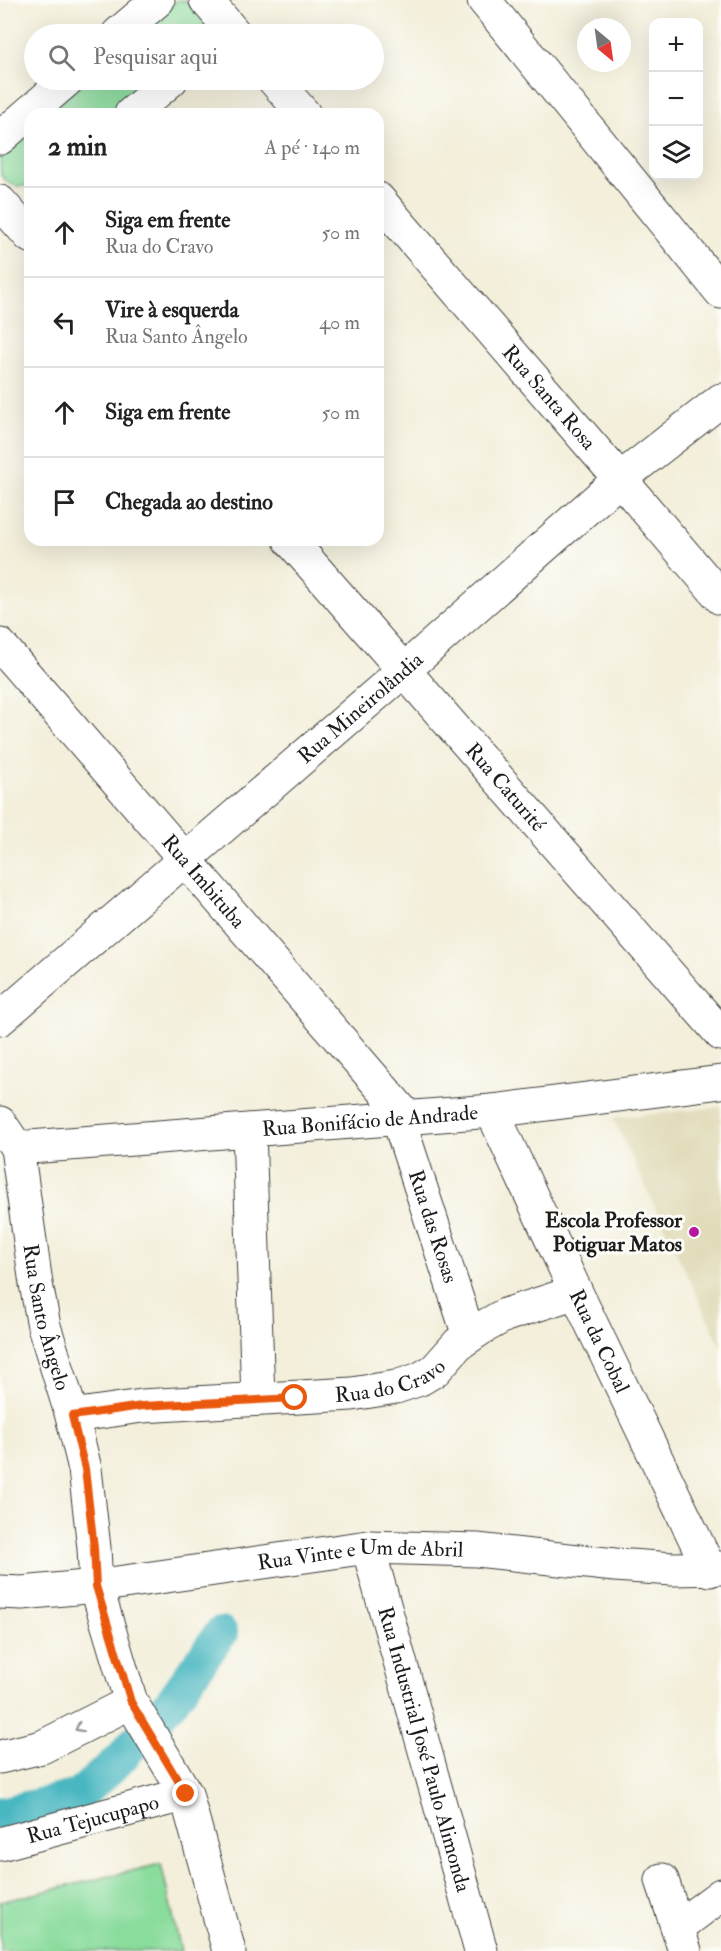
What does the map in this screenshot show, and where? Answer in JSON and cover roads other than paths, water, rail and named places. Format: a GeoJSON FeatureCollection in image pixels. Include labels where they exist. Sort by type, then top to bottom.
{"type":"FeatureCollection","features":[{"type":"Feature","properties":{"kind":"street"},"geometry":{"type":"LineString","coordinates":[[130,24],[158,0]]}},
{"type":"Feature","properties":{"kind":"street"},"geometry":{"type":"LineString","coordinates":[[206,0],[223,24]]}},
{"type":"Feature","properties":{"kind":"street"},"geometry":{"type":"LineString","coordinates":[[484,0],[721,292]]}},
{"type":"Feature","properties":{"kind":"street"},"geometry":{"type":"LineString","coordinates":[[35,108],[55,90]]}},
{"type":"Feature","properties":{"kind":"street"},"geometry":{"type":"LineString","coordinates":[[138,108],[159,90]]}},
{"type":"Feature","properties":{"kind":"street"},"geometry":{"type":"LineString","coordinates":[[283,90],[299,108]]}},
{"type":"Feature","properties":{"kind":"street"},"geometry":{"type":"LineString","coordinates":[[0,138],[24,117]]}},
{"type":"Feature","properties":{"kind":"street","name":"Rua Santa Rosa"},"geometry":{"type":"LineString","coordinates":[[384,206],[721,598]]}},
{"type":"Feature","properties":{"kind":"street","name":"Rua Mineirolândia"},"geometry":{"type":"LineString","coordinates":[[0,1019],[403,671],[620,479],[721,400]]}},
{"type":"Feature","properties":{"kind":"street","name":"Rua Caturité"},"geometry":{"type":"LineString","coordinates":[[296,546],[721,1034]]}},
{"type":"Feature","properties":{"kind":"street","name":"Rua Imbituba"},"geometry":{"type":"LineString","coordinates":[[0,645],[186,858],[402,1117]]}},
{"type":"Feature","properties":{"kind":"street","name":"Rua Bonifácio de Andrade"},"geometry":{"type":"LineString","coordinates":[[9,1136],[249,1130],[492,1111],[721,1082]]}},
{"type":"Feature","properties":{"kind":"street","name":"Rua da Cobal"},"geometry":{"type":"LineString","coordinates":[[492,1111],[576,1292],[715,1569]]}},
{"type":"Feature","properties":{"kind":"street","name":"Rua das Rosas"},"geometry":{"type":"LineString","coordinates":[[402,1117],[469,1336]]}},
{"type":"Feature","properties":{"kind":"street"},"geometry":{"type":"LineString","coordinates":[[249,1130],[258,1399]]}},
{"type":"Feature","properties":{"kind":"street","name":"Rua Santo Ângelo"},"geometry":{"type":"LineString","coordinates":[[9,1136],[44,1326],[72,1416],[85,1469],[96,1586],[135,1708],[186,1794],[229,1951]]}},
{"type":"Feature","properties":{"kind":"street","name":"Rua do Cravo"},"geometry":{"type":"LineString","coordinates":[[72,1416],[142,1406],[352,1394],[396,1387],[420,1379],[435,1370],[458,1344],[505,1315],[576,1292]]}},
{"type":"Feature","properties":{"kind":"street","name":"Rua Vinte e Um de Abril"},"geometry":{"type":"LineString","coordinates":[[0,1592],[22,1593],[96,1586],[368,1547],[477,1550],[615,1565],[715,1569]]}},
{"type":"Feature","properties":{"kind":"street","name":"Rua Industrial José Paulo Alimonda"},"geometry":{"type":"LineString","coordinates":[[368,1547],[481,1951]]}},
{"type":"Feature","properties":{"kind":"street"},"geometry":{"type":"LineString","coordinates":[[0,1757],[42,1747],[135,1708]]}},
{"type":"Feature","properties":{"kind":"street","name":"Rua Tejucupapo"},"geometry":{"type":"LineString","coordinates":[[0,1844],[186,1794]]}},
{"type":"Feature","properties":{"kind":"street"},"geometry":{"type":"LineString","coordinates":[[662,1880],[681,1939],[721,1895]]}},
{"type":"Feature","properties":{"kind":"waterway"},"geometry":{"type":"LineString","coordinates":[[0,1814],[78,1796],[118,1761],[172,1701],[221,1633]]}},
{"type":"Feature","properties":{"kind":"place","name":"Escola Professor Potiguar Matos"},"geometry":{"type":"Point","coordinates":[694,1232]}}]}
